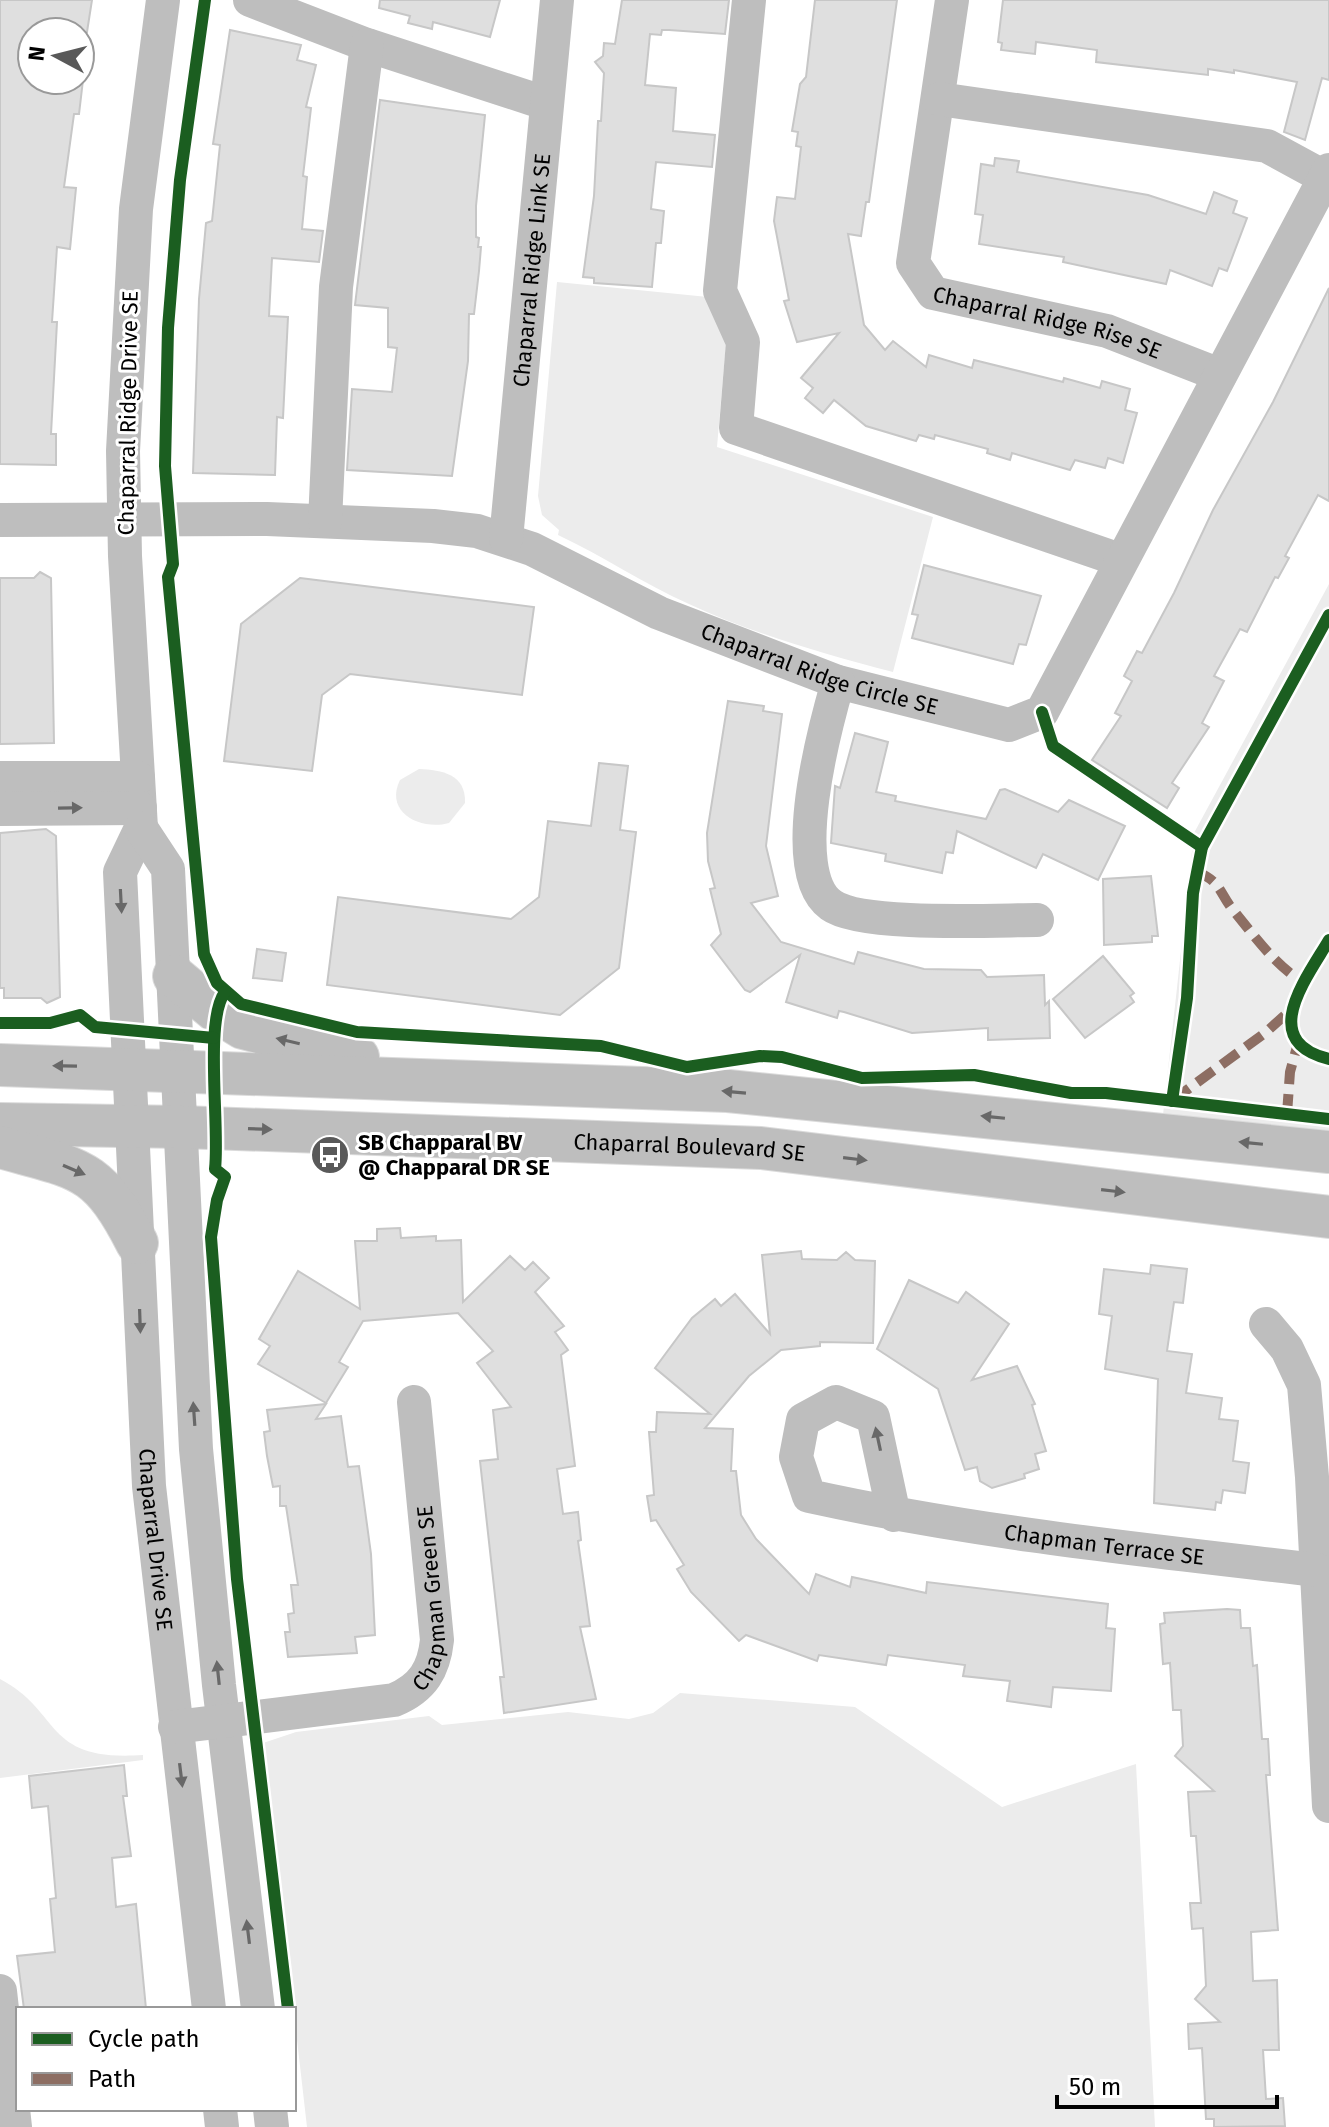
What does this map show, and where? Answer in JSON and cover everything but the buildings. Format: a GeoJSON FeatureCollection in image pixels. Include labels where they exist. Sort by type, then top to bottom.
{"type":"FeatureCollection","features":[{"type":"Feature","properties":{"kind":"main road"},"geometry":{"type":"LineString","coordinates":[[174,976],[217,1012],[252,1031],[445,1080]]}},
{"type":"Feature","properties":{"kind":"main road"},"geometry":{"type":"LineString","coordinates":[[0,1065],[728,1091],[1329,1152]]}},
{"type":"Feature","properties":{"kind":"main road","name":"Chaparral Boulevard SE"},"geometry":{"type":"LineString","coordinates":[[0,1124],[182,1127],[761,1148],[1329,1217]]}},
{"type":"Feature","properties":{"kind":"main road"},"geometry":{"type":"LineString","coordinates":[[0,1147],[69,1167],[95,1180],[121,1212],[137,1243]]}},
{"type":"Feature","properties":{"kind":"street","name":"Chaparral Ridge Drive SE"},"geometry":{"type":"LineString","coordinates":[[131,1068],[120,872],[140,805],[124,519],[131,280],[142,150],[163,0]]}},
{"type":"Feature","properties":{"kind":"street"},"geometry":{"type":"LineString","coordinates":[[250,0],[367,45],[545,103]]}},
{"type":"Feature","properties":{"kind":"street","name":"Chaparral Ridge Link SE"},"geometry":{"type":"LineString","coordinates":[[506,539],[557,0]]}},
{"type":"Feature","properties":{"kind":"street"},"geometry":{"type":"LineString","coordinates":[[749,0],[720,291],[743,342],[736,428],[1120,560]]}},
{"type":"Feature","properties":{"kind":"street","name":"Chaparral Ridge Rise SE"},"geometry":{"type":"LineString","coordinates":[[952,0],[913,263],[933,293],[1107,331],[1220,375]]}},
{"type":"Feature","properties":{"kind":"street"},"geometry":{"type":"LineString","coordinates":[[325,521],[337,273],[367,45]]}},
{"type":"Feature","properties":{"kind":"street"},"geometry":{"type":"LineString","coordinates":[[939,99],[1267,146],[1327,174]]}},
{"type":"Feature","properties":{"kind":"street","name":"Chaparral Ridge Circle SE"},"geometry":{"type":"LineString","coordinates":[[0,520],[325,521],[452,528],[506,539],[556,560],[659,613],[838,682],[1009,725],[1042,712],[1327,174]]}},
{"type":"Feature","properties":{"kind":"street"},"geometry":{"type":"LineString","coordinates":[[838,682],[817,765],[810,830],[813,870],[827,902],[843,911],[880,916],[1037,920]]}},
{"type":"Feature","properties":{"kind":"street"},"geometry":{"type":"LineString","coordinates":[[0,778],[140,805]]}},
{"type":"Feature","properties":{"kind":"street"},"geometry":{"type":"LineString","coordinates":[[0,809],[140,805]]}},
{"type":"Feature","properties":{"kind":"street"},"geometry":{"type":"LineString","coordinates":[[140,805],[168,869],[180,1070],[185,1271],[196,1449],[223,1722],[258,2007]]}},
{"type":"Feature","properties":{"kind":"street","name":"Chaparral Drive SE"},"geometry":{"type":"LineString","coordinates":[[131,1068],[149,1486],[209,2007]]}},
{"type":"Feature","properties":{"kind":"street"},"geometry":{"type":"LineString","coordinates":[[1266,1324],[1287,1349],[1304,1385],[1329,1806]]}},
{"type":"Feature","properties":{"kind":"street","name":"Chapman Green SE"},"geometry":{"type":"LineString","coordinates":[[175,1727],[394,1700],[408,1695],[428,1675],[435,1660],[437,1640],[414,1402]]}},
{"type":"Feature","properties":{"kind":"street","name":"Chapman Terrace SE"},"geometry":{"type":"LineString","coordinates":[[894,1515],[990,1532],[1317,1570]]}},
{"type":"Feature","properties":{"kind":"street"},"geometry":{"type":"LineString","coordinates":[[0,1991],[15,2127]]}},
{"type":"Feature","properties":{"kind":"shaded area"},"geometry":{"type":"Polygon","coordinates":[[[557,282],[708,297],[726,343],[717,447],[933,517],[893,672],[790,642],[714,615],[656,588],[558,535],[559,530],[542,515],[538,496],[557,282]]]}},
{"type":"Feature","properties":{"kind":"shaded area"},"geometry":{"type":"Polygon","coordinates":[[[1329,584],[1329,1135],[1163,1115],[1194,833],[1329,584]]]}},
{"type":"Feature","properties":{"kind":"shaded area"},"geometry":{"type":"Polygon","coordinates":[[[419,769],[444,773],[461,786],[465,803],[449,823],[427,824],[401,810],[396,791],[400,780],[419,769]]]}},
{"type":"Feature","properties":{"kind":"shaded area"},"geometry":{"type":"Polygon","coordinates":[[[0,1679],[20,1692],[70,1743],[87,1751],[110,1755],[143,1755],[143,1760],[0,1778],[0,1679]]]}},
{"type":"Feature","properties":{"kind":"shaded area"},"geometry":{"type":"Polygon","coordinates":[[[680,1693],[855,1707],[1002,1807],[1136,1764],[1155,2127],[307,2127],[296,2007],[293,2007],[263,1743],[296,1732],[429,1716],[442,1725],[568,1712],[629,1719],[653,1713],[680,1693]]]}},
{"type":"Feature","properties":{"kind":"marked path"},"geometry":{"type":"LineString","coordinates":[[1196,871],[1216,884],[1266,950],[1304,983]]}},
{"type":"Feature","properties":{"kind":"marked path"},"geometry":{"type":"LineString","coordinates":[[1173,1100],[1265,1033],[1293,1008]]}},
{"type":"Feature","properties":{"kind":"marked path"},"geometry":{"type":"LineString","coordinates":[[1287,1114],[1290,1072],[1298,1043]]}},
{"type":"Feature","properties":{"kind":"cycle path"},"geometry":{"type":"LineString","coordinates":[[205,0],[180,180],[168,328],[165,466],[173,564],[168,577],[204,954],[217,983],[241,1004],[357,1032],[601,1046],[687,1067],[760,1056],[782,1057],[862,1078],[974,1075],[1071,1093],[1106,1093],[1329,1119]]}},
{"type":"Feature","properties":{"kind":"cycle path"},"geometry":{"type":"LineString","coordinates":[[1172,1101],[1187,998],[1193,893],[1202,847],[1329,615]]}},
{"type":"Feature","properties":{"kind":"cycle path"},"geometry":{"type":"LineString","coordinates":[[1042,712],[1053,746],[1202,847]]}},
{"type":"Feature","properties":{"kind":"cycle path"},"geometry":{"type":"LineString","coordinates":[[1329,940],[1300,990],[1293,1007],[1291,1024],[1295,1038],[1307,1050],[1329,1059]]}},
{"type":"Feature","properties":{"kind":"cycle path"},"geometry":{"type":"LineString","coordinates":[[225,992],[215,1026],[214,1049],[215,1169],[225,1177],[217,1200],[211,1237],[237,1579],[288,2007]]}},
{"type":"Feature","properties":{"kind":"cycle path"},"geometry":{"type":"LineString","coordinates":[[0,1023],[50,1023],[80,1015],[95,1027],[214,1038]]}},
{"type":"Feature","properties":{"kind":"place","name":"SB Chapparal BV @ Chapparal DR SE"},"geometry":{"type":"Point","coordinates":[330,1155]}}]}
